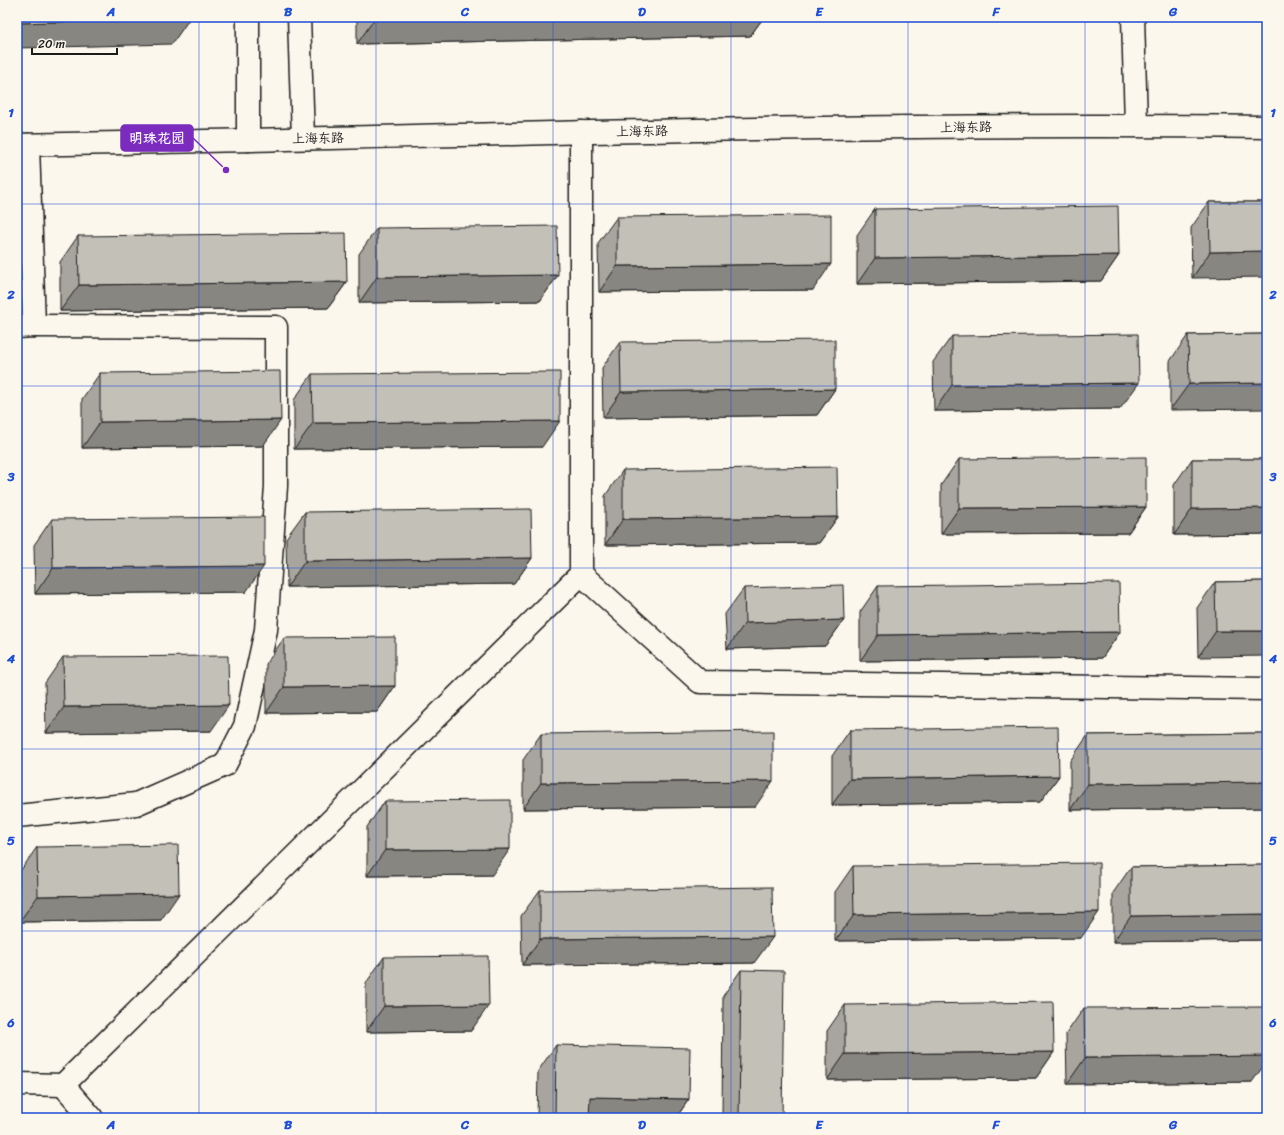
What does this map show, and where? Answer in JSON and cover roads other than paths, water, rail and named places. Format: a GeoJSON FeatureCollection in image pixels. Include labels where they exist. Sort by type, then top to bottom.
{"type":"FeatureCollection","features":[{"type":"Feature","properties":{"kind":"street"},"geometry":{"type":"LineString","coordinates":[[248,17],[248,140]]}},
{"type":"Feature","properties":{"kind":"street"},"geometry":{"type":"LineString","coordinates":[[299,17],[303,138]]}},
{"type":"Feature","properties":{"kind":"street"},"geometry":{"type":"LineString","coordinates":[[1133,17],[1136,126]]}},
{"type":"Feature","properties":{"kind":"street","name":"上海东路"},"geometry":{"type":"LineString","coordinates":[[23,145],[581,132],[1136,126],[1267,127]]}},
{"type":"Feature","properties":{"kind":"street"},"geometry":{"type":"LineString","coordinates":[[17,1084],[63,1085],[580,574],[581,132]]}},
{"type":"Feature","properties":{"kind":"street"},"geometry":{"type":"LineString","coordinates":[[17,816],[136,804],[224,765],[245,726],[266,630],[276,486],[276,327],[26,326],[23,145]]}},
{"type":"Feature","properties":{"kind":"street"},"geometry":{"type":"LineString","coordinates":[[580,574],[700,682],[1267,689]]}},
{"type":"Feature","properties":{"kind":"street"},"geometry":{"type":"LineString","coordinates":[[63,1085],[92,1118]]}},
{"type":"Feature","properties":{"kind":"place","name":"明珠花园"},"geometry":{"type":"Point","coordinates":[226,170]}}]}
